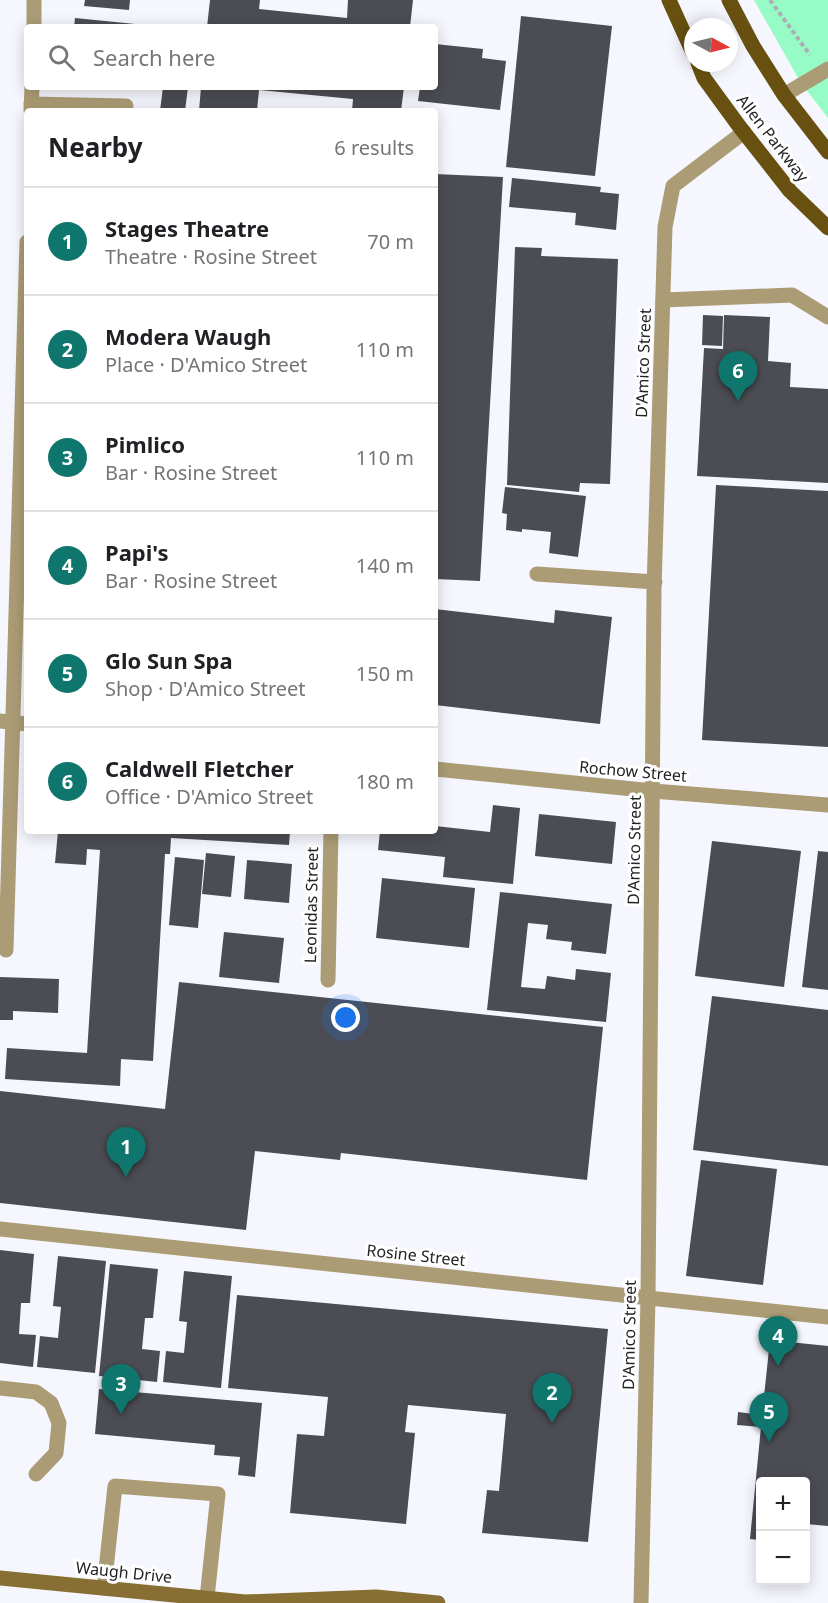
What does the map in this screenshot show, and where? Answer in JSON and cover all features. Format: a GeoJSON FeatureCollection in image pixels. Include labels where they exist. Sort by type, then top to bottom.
{"type":"FeatureCollection","features":[{"type":"Feature","properties":{"kind":"main road"},"geometry":{"type":"LineString","coordinates":[[669,0],[684,33]]}},
{"type":"Feature","properties":{"kind":"main road"},"geometry":{"type":"LineString","coordinates":[[729,0],[753,46],[784,95],[828,152]]}},
{"type":"Feature","properties":{"kind":"main road","name":"Allen Parkway"},"geometry":{"type":"LineString","coordinates":[[702,72],[790,191],[828,228]]}},
{"type":"Feature","properties":{"kind":"main road","name":"Waugh Drive"},"geometry":{"type":"LineString","coordinates":[[0,1578],[247,1603],[375,1597],[438,1603]]}},
{"type":"Feature","properties":{"kind":"street"},"geometry":{"type":"LineString","coordinates":[[34,0],[34,24]]}},
{"type":"Feature","properties":{"kind":"street"},"geometry":{"type":"LineString","coordinates":[[784,95],[828,69]]}},
{"type":"Feature","properties":{"kind":"street"},"geometry":{"type":"LineString","coordinates":[[32,90],[31,108],[126,106]]}},
{"type":"Feature","properties":{"kind":"street","name":"D'Amico Street"},"geometry":{"type":"LineString","coordinates":[[640,1603],[648,1298],[655,582],[665,227],[673,186],[744,132]]}},
{"type":"Feature","properties":{"kind":"street"},"geometry":{"type":"LineString","coordinates":[[663,300],[792,295],[828,317]]}},
{"type":"Feature","properties":{"kind":"street"},"geometry":{"type":"LineString","coordinates":[[6,950],[24,345]]}},
{"type":"Feature","properties":{"kind":"street"},"geometry":{"type":"LineString","coordinates":[[537,574],[655,582]]}},
{"type":"Feature","properties":{"kind":"street","name":"Rochow Street"},"geometry":{"type":"LineString","coordinates":[[438,769],[653,791],[828,805]]}},
{"type":"Feature","properties":{"kind":"street","name":"Leonidas Street"},"geometry":{"type":"LineString","coordinates":[[328,980],[331,834]]}},
{"type":"Feature","properties":{"kind":"street","name":"Rosine Street"},"geometry":{"type":"LineString","coordinates":[[0,1229],[828,1317]]}},
{"type":"Feature","properties":{"kind":"street"},"geometry":{"type":"LineString","coordinates":[[0,1388],[36,1392],[51,1403],[59,1423],[56,1454],[36,1474]]}},
{"type":"Feature","properties":{"kind":"street"},"geometry":{"type":"LineString","coordinates":[[104,1588],[115,1486],[218,1494],[207,1598]]}},
{"type":"Feature","properties":{"kind":"path"},"geometry":{"type":"LineString","coordinates":[[770,0],[813,60]]}},
{"type":"Feature","properties":{"kind":"green space"},"geometry":{"type":"Polygon","coordinates":[[[754,0],[828,0],[828,118],[801,83],[754,0]]]}},
{"type":"Feature","properties":{"kind":"building"},"geometry":{"type":"Polygon","coordinates":[[[85,0],[130,0],[129,10],[84,6],[85,0]]]}},
{"type":"Feature","properties":{"kind":"building"},"geometry":{"type":"Polygon","coordinates":[[[210,0],[260,0],[259,9],[347,18],[348,0],[413,0],[410,24],[207,24],[210,0]]]}},
{"type":"Feature","properties":{"kind":"building"},"geometry":{"type":"Polygon","coordinates":[[[521,16],[612,26],[595,176],[506,167],[521,16]]]}},
{"type":"Feature","properties":{"kind":"building"},"geometry":{"type":"Polygon","coordinates":[[[75,18],[135,24],[74,24],[75,18]]]}},
{"type":"Feature","properties":{"kind":"building"},"geometry":{"type":"Polygon","coordinates":[[[438,44],[483,49],[482,58],[506,61],[500,110],[418,101],[420,90],[438,90],[438,44]]]}},
{"type":"Feature","properties":{"kind":"building"},"geometry":{"type":"Polygon","coordinates":[[[163,90],[188,90],[185,108],[160,108],[163,90]]]}},
{"type":"Feature","properties":{"kind":"building"},"geometry":{"type":"Polygon","coordinates":[[[201,90],[259,90],[257,108],[199,108],[201,90]]]}},
{"type":"Feature","properties":{"kind":"building"},"geometry":{"type":"Polygon","coordinates":[[[259,90],[404,90],[401,108],[352,108],[353,99],[259,90]]]}},
{"type":"Feature","properties":{"kind":"building"},"geometry":{"type":"Polygon","coordinates":[[[438,174],[503,177],[480,581],[438,579],[438,174]]]}},
{"type":"Feature","properties":{"kind":"building"},"geometry":{"type":"Polygon","coordinates":[[[512,178],[601,187],[600,192],[619,194],[616,230],[575,225],[576,213],[509,207],[512,178]]]}},
{"type":"Feature","properties":{"kind":"building"},"geometry":{"type":"Polygon","coordinates":[[[515,247],[542,248],[541,256],[618,259],[610,484],[580,483],[579,492],[507,485],[515,247]]]}},
{"type":"Feature","properties":{"kind":"building"},"geometry":{"type":"Polygon","coordinates":[[[703,315],[723,316],[722,346],[702,345],[703,315]]]}},
{"type":"Feature","properties":{"kind":"building"},"geometry":{"type":"Polygon","coordinates":[[[724,315],[770,317],[768,361],[791,363],[790,387],[828,389],[828,483],[697,476],[704,348],[723,349],[724,315]]]}},
{"type":"Feature","properties":{"kind":"building"},"geometry":{"type":"Polygon","coordinates":[[[716,485],[828,491],[828,747],[702,740],[716,485]]]}},
{"type":"Feature","properties":{"kind":"building"},"geometry":{"type":"Polygon","coordinates":[[[505,487],[586,496],[578,557],[549,553],[551,532],[506,530],[507,514],[502,513],[505,487]]]}},
{"type":"Feature","properties":{"kind":"building"},"geometry":{"type":"Polygon","coordinates":[[[438,609],[554,623],[555,610],[612,617],[600,724],[438,705],[438,609]]]}},
{"type":"Feature","properties":{"kind":"building"},"geometry":{"type":"Polygon","coordinates":[[[493,805],[520,808],[513,884],[443,877],[445,857],[378,850],[380,834],[438,834],[438,826],[490,832],[493,805]]]}},
{"type":"Feature","properties":{"kind":"building"},"geometry":{"type":"Polygon","coordinates":[[[539,814],[616,822],[612,864],[535,856],[539,814]]]}},
{"type":"Feature","properties":{"kind":"building"},"geometry":{"type":"Polygon","coordinates":[[[58,834],[290,834],[289,845],[171,838],[170,854],[165,854],[153,1061],[121,1059],[120,1086],[5,1079],[7,1048],[87,1053],[100,850],[87,849],[86,865],[55,863],[58,834]]]}},
{"type":"Feature","properties":{"kind":"building"},"geometry":{"type":"Polygon","coordinates":[[[712,841],[801,851],[784,987],[695,976],[712,841]]]}},
{"type":"Feature","properties":{"kind":"building"},"geometry":{"type":"Polygon","coordinates":[[[818,851],[828,852],[828,990],[802,987],[818,851]]]}},
{"type":"Feature","properties":{"kind":"building"},"geometry":{"type":"Polygon","coordinates":[[[206,853],[235,856],[231,897],[202,894],[206,853]]]}},
{"type":"Feature","properties":{"kind":"building"},"geometry":{"type":"Polygon","coordinates":[[[175,857],[204,860],[198,928],[169,925],[175,857]]]}},
{"type":"Feature","properties":{"kind":"building"},"geometry":{"type":"Polygon","coordinates":[[[247,860],[292,864],[289,903],[244,899],[247,860]]]}},
{"type":"Feature","properties":{"kind":"building"},"geometry":{"type":"Polygon","coordinates":[[[382,878],[475,888],[469,948],[376,938],[382,878]]]}},
{"type":"Feature","properties":{"kind":"building"},"geometry":{"type":"Polygon","coordinates":[[[500,892],[612,904],[606,954],[571,950],[572,942],[546,939],[548,925],[528,923],[521,987],[545,989],[547,976],[575,980],[576,969],[611,973],[606,1022],[487,1010],[500,892]]]}},
{"type":"Feature","properties":{"kind":"building"},"geometry":{"type":"Polygon","coordinates":[[[224,932],[284,938],[279,983],[219,977],[224,932]]]}},
{"type":"Feature","properties":{"kind":"building"},"geometry":{"type":"Polygon","coordinates":[[[0,977],[59,979],[58,1013],[13,1011],[13,1020],[0,1020],[0,977]]]}},
{"type":"Feature","properties":{"kind":"building"},"geometry":{"type":"Polygon","coordinates":[[[179,982],[603,1027],[587,1180],[341,1153],[340,1160],[255,1151],[246,1230],[0,1203],[0,1091],[165,1109],[179,982]]]}},
{"type":"Feature","properties":{"kind":"building"},"geometry":{"type":"Polygon","coordinates":[[[712,996],[828,1010],[828,1166],[693,1150],[712,996]]]}},
{"type":"Feature","properties":{"kind":"building"},"geometry":{"type":"Polygon","coordinates":[[[701,1160],[777,1169],[763,1285],[686,1276],[701,1160]]]}},
{"type":"Feature","properties":{"kind":"building"},"geometry":{"type":"Polygon","coordinates":[[[0,1250],[34,1254],[30,1303],[21,1303],[19,1334],[36,1335],[33,1367],[0,1363],[0,1250]]]}},
{"type":"Feature","properties":{"kind":"building"},"geometry":{"type":"Polygon","coordinates":[[[58,1256],[106,1261],[95,1373],[37,1367],[40,1336],[58,1338],[61,1307],[53,1306],[58,1256]]]}},
{"type":"Feature","properties":{"kind":"building"},"geometry":{"type":"Polygon","coordinates":[[[110,1264],[158,1269],[153,1318],[145,1318],[142,1349],[160,1351],[157,1382],[99,1376],[110,1264]]]}},
{"type":"Feature","properties":{"kind":"building"},"geometry":{"type":"Polygon","coordinates":[[[184,1271],[232,1276],[221,1388],[163,1382],[166,1351],[184,1353],[187,1322],[179,1321],[184,1271]]]}},
{"type":"Feature","properties":{"kind":"building"},"geometry":{"type":"Polygon","coordinates":[[[237,1295],[608,1329],[588,1542],[482,1533],[487,1490],[499,1491],[506,1414],[408,1405],[405,1432],[415,1433],[406,1524],[290,1513],[297,1434],[324,1436],[328,1397],[228,1388],[237,1295]]]}},
{"type":"Feature","properties":{"kind":"building"},"geometry":{"type":"Polygon","coordinates":[[[770,1340],[828,1346],[828,1526],[810,1524],[810,1477],[756,1477],[761,1427],[737,1425],[738,1412],[762,1415],[770,1340]]]}},
{"type":"Feature","properties":{"kind":"building"},"geometry":{"type":"Polygon","coordinates":[[[99,1389],[262,1403],[255,1477],[238,1475],[240,1457],[214,1455],[215,1445],[95,1434],[99,1389]]]}},
{"type":"Feature","properties":{"kind":"building"},"geometry":{"type":"Polygon","coordinates":[[[756,1478],[756,1540],[750,1539],[756,1478]]]}},
{"type":"Feature","properties":{"kind":"place","name":"Caldwell Fletcher"},"geometry":{"type":"Point","coordinates":[738,401]}},
{"type":"Feature","properties":{"kind":"place","name":"Stages Theatre"},"geometry":{"type":"Point","coordinates":[126,1177]}},
{"type":"Feature","properties":{"kind":"place","name":"Papi's"},"geometry":{"type":"Point","coordinates":[778,1366]}},
{"type":"Feature","properties":{"kind":"place","name":"Pimlico"},"geometry":{"type":"Point","coordinates":[121,1414]}},
{"type":"Feature","properties":{"kind":"place","name":"Modera Waugh"},"geometry":{"type":"Point","coordinates":[552,1423]}},
{"type":"Feature","properties":{"kind":"place","name":"Glo Sun Spa"},"geometry":{"type":"Point","coordinates":[769,1442]}}]}
